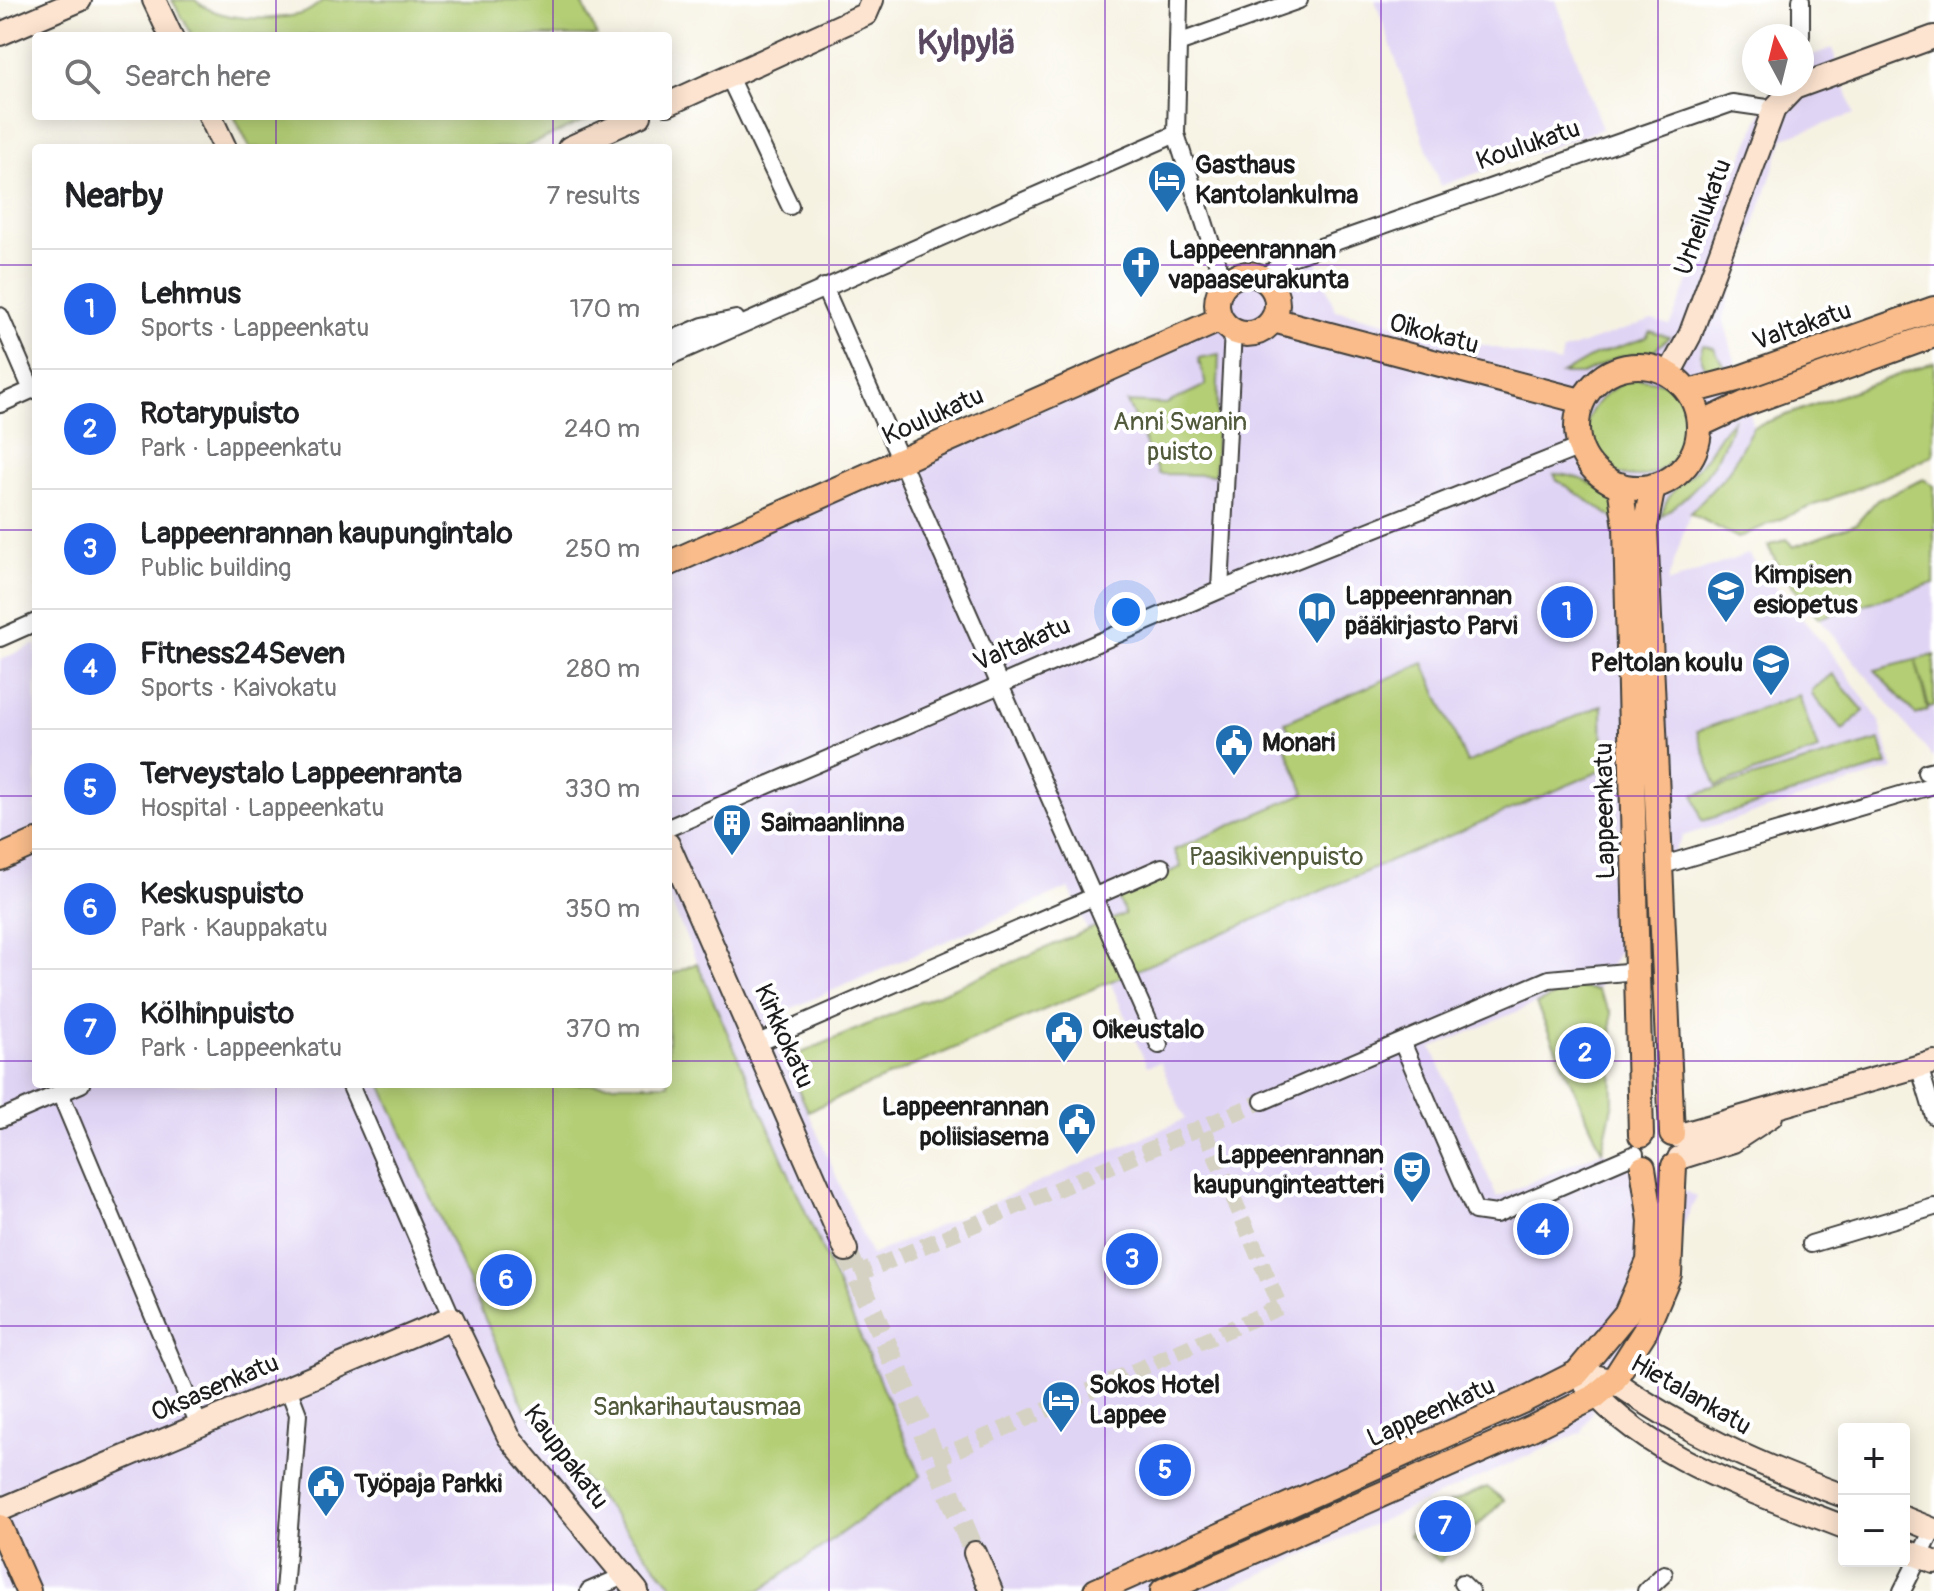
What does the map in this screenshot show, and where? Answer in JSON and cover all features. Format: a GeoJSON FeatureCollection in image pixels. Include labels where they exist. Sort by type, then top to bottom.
{"type":"FeatureCollection","features":[{"type":"Feature","properties":{"kind":"main road"},"geometry":{"type":"LineString","coordinates":[[1243,274],[1263,278],[1277,299],[1273,320],[1254,333],[1227,324],[1218,298],[1224,284],[1243,274]]}},
{"type":"Feature","properties":{"kind":"main road","name":"Valtakatu"},"geometry":{"type":"LineString","coordinates":[[1688,392],[1737,379],[1934,309]]}},
{"type":"Feature","properties":{"kind":"main road","name":"Oikokatu"},"geometry":{"type":"LineString","coordinates":[[1273,320],[1581,401]]}},
{"type":"Feature","properties":{"kind":"main road","name":"Koulukatu"},"geometry":{"type":"LineString","coordinates":[[672,562],[900,461],[1227,324]]}},
{"type":"Feature","properties":{"kind":"main road","name":"Valtakatu"},"geometry":{"type":"LineString","coordinates":[[1699,425],[1744,404],[1934,335]]}},
{"type":"Feature","properties":{"kind":"main road"},"geometry":{"type":"LineString","coordinates":[[1645,366],[1669,374],[1688,392],[1699,425],[1688,462],[1678,473],[1653,486],[1620,485],[1595,471],[1580,447],[1576,426],[1581,401],[1599,380],[1621,368],[1645,366]]}},
{"type":"Feature","properties":{"kind":"main road","name":"Lappeenkatu"},"geometry":{"type":"LineString","coordinates":[[1096,1591],[1480,1421],[1577,1373],[1626,1314],[1649,1261],[1651,1221],[1639,1152],[1626,527],[1620,485]]}},
{"type":"Feature","properties":{"kind":"main road","name":"Lappeenkatu"},"geometry":{"type":"LineString","coordinates":[[1163,1591],[1532,1428],[1594,1397],[1613,1381],[1645,1331],[1669,1274],[1675,1148],[1645,527],[1653,486]]}},
{"type":"Feature","properties":{"kind":"main road"},"geometry":{"type":"LineString","coordinates":[[0,858],[32,844]]}},
{"type":"Feature","properties":{"kind":"main road"},"geometry":{"type":"LineString","coordinates":[[1656,1128],[1675,1148],[1659,1173],[1639,1152],[1656,1128]]}},
{"type":"Feature","properties":{"kind":"main road"},"geometry":{"type":"LineString","coordinates":[[0,1527],[28,1591]]}},
{"type":"Feature","properties":{"kind":"street"},"geometry":{"type":"LineString","coordinates":[[0,34],[80,0]]}},
{"type":"Feature","properties":{"kind":"street"},"geometry":{"type":"LineString","coordinates":[[154,0],[169,32]]}},
{"type":"Feature","properties":{"kind":"street"},"geometry":{"type":"LineString","coordinates":[[672,102],[866,14],[872,0]]}},
{"type":"Feature","properties":{"kind":"street"},"geometry":{"type":"LineString","coordinates":[[1179,0],[1176,134],[1224,284]]}},
{"type":"Feature","properties":{"kind":"street"},"geometry":{"type":"LineString","coordinates":[[1178,43],[1299,0]]}},
{"type":"Feature","properties":{"kind":"street"},"geometry":{"type":"LineString","coordinates":[[1801,0],[1801,24]]}},
{"type":"Feature","properties":{"kind":"street"},"geometry":{"type":"LineString","coordinates":[[1814,79],[1934,37]]}},
{"type":"Feature","properties":{"kind":"street"},"geometry":{"type":"LineString","coordinates":[[729,77],[790,206]]}},
{"type":"Feature","properties":{"kind":"street","name":"Urheilukatu"},"geometry":{"type":"LineString","coordinates":[[1669,374],[1690,335],[1774,109],[1786,96]]}},
{"type":"Feature","properties":{"kind":"street","name":"Koulukatu"},"geometry":{"type":"LineString","coordinates":[[1263,278],[1289,258],[1732,103],[1774,109]]}},
{"type":"Feature","properties":{"kind":"street"},"geometry":{"type":"LineString","coordinates":[[212,120],[223,144]]}},
{"type":"Feature","properties":{"kind":"street"},"geometry":{"type":"LineString","coordinates":[[578,144],[631,120]]}},
{"type":"Feature","properties":{"kind":"street"},"geometry":{"type":"LineString","coordinates":[[672,355],[1176,134]]}},
{"type":"Feature","properties":{"kind":"street"},"geometry":{"type":"LineString","coordinates":[[824,287],[1159,1045]]}},
{"type":"Feature","properties":{"kind":"street"},"geometry":{"type":"LineString","coordinates":[[672,339],[703,326],[761,315]]}},
{"type":"Feature","properties":{"kind":"street"},"geometry":{"type":"LineString","coordinates":[[0,316],[32,385]]}},
{"type":"Feature","properties":{"kind":"street"},"geometry":{"type":"LineString","coordinates":[[1220,590],[1227,324]]}},
{"type":"Feature","properties":{"kind":"street"},"geometry":{"type":"LineString","coordinates":[[0,404],[32,390]]}},
{"type":"Feature","properties":{"kind":"street","name":"Valtakatu"},"geometry":{"type":"LineString","coordinates":[[672,826],[1220,590],[1580,447]]}},
{"type":"Feature","properties":{"kind":"street"},"geometry":{"type":"LineString","coordinates":[[0,638],[32,624]]}},
{"type":"Feature","properties":{"kind":"street"},"geometry":{"type":"LineString","coordinates":[[1660,866],[1931,780]]}},
{"type":"Feature","properties":{"kind":"street","name":"Kirkkokatu"},"geometry":{"type":"LineString","coordinates":[[672,853],[758,1043],[846,1250]]}},
{"type":"Feature","properties":{"kind":"street"},"geometry":{"type":"LineString","coordinates":[[758,1043],[1162,867]]}},
{"type":"Feature","properties":{"kind":"street"},"geometry":{"type":"LineString","coordinates":[[1263,1101],[1549,979],[1637,971]]}},
{"type":"Feature","properties":{"kind":"street"},"geometry":{"type":"LineString","coordinates":[[1402,1042],[1475,1211],[1496,1214],[1639,1152]]}},
{"type":"Feature","properties":{"kind":"street"},"geometry":{"type":"LineString","coordinates":[[1675,1148],[1733,1141],[1787,1105],[1927,1064],[1934,1116]]}},
{"type":"Feature","properties":{"kind":"street"},"geometry":{"type":"LineString","coordinates":[[0,1119],[72,1088]]}},
{"type":"Feature","properties":{"kind":"street","name":"Kauppakatu"},"geometry":{"type":"LineString","coordinates":[[352,1088],[452,1318],[509,1437],[630,1584]]}},
{"type":"Feature","properties":{"kind":"street"},"geometry":{"type":"LineString","coordinates":[[60,1093],[199,1425]]}},
{"type":"Feature","properties":{"kind":"street"},"geometry":{"type":"LineString","coordinates":[[1811,1244],[1934,1207]]}},
{"type":"Feature","properties":{"kind":"street","name":"Oksasenkatu"},"geometry":{"type":"LineString","coordinates":[[0,1510],[452,1318]]}},
{"type":"Feature","properties":{"kind":"street","name":"Hietalankatu"},"geometry":{"type":"LineString","coordinates":[[1577,1373],[1613,1381],[1695,1435],[1770,1469],[1841,1495]]}},
{"type":"Feature","properties":{"kind":"street","name":"Hietalankatu"},"geometry":{"type":"LineString","coordinates":[[1577,1373],[1594,1397],[1616,1416],[1687,1462],[1838,1525]]}},
{"type":"Feature","properties":{"kind":"street"},"geometry":{"type":"LineString","coordinates":[[284,1591],[298,1414],[288,1388]]}},
{"type":"Feature","properties":{"kind":"street"},"geometry":{"type":"LineString","coordinates":[[1902,1591],[1934,1529],[1910,1520]]}},
{"type":"Feature","properties":{"kind":"street"},"geometry":{"type":"LineString","coordinates":[[975,1553],[991,1591]]}},
{"type":"Feature","properties":{"kind":"street"},"geometry":{"type":"LineString","coordinates":[[1646,1591],[1664,1574]]}},
{"type":"Feature","properties":{"kind":"street"},"geometry":{"type":"LineString","coordinates":[[589,1591],[630,1584]]}},
{"type":"Feature","properties":{"kind":"shaded area"},"geometry":{"type":"Polygon","coordinates":[[[1375,0],[1556,0],[1602,129],[1440,186],[1375,0]]]}},
{"type":"Feature","properties":{"kind":"shaded area"},"geometry":{"type":"Polygon","coordinates":[[[1832,48],[1854,114],[1784,138],[1723,317],[1753,427],[1727,474],[1690,513],[1667,583],[1748,554],[1836,659],[1879,720],[1893,769],[1683,836],[1597,990],[1574,987],[1432,1048],[1497,1197],[1602,1151],[1697,1197],[1582,1432],[1223,1591],[760,1591],[921,1476],[672,905],[672,562],[1219,313],[1220,291],[1230,279],[1243,274],[1263,278],[1313,250],[1335,310],[1560,363],[1563,351],[1652,320],[1670,325],[1769,96],[1814,96],[1814,55],[1832,48]],[[1069,888],[767,1019],[871,1255],[1185,1119],[1160,1062],[1147,1066],[1069,888]]]}},
{"type":"Feature","properties":{"kind":"shaded area"},"geometry":{"type":"Polygon","coordinates":[[[1934,583],[1934,759],[1819,618],[1934,583]]]}},
{"type":"Feature","properties":{"kind":"shaded area"},"geometry":{"type":"Polygon","coordinates":[[[32,646],[32,1088],[383,1088],[524,1407],[677,1591],[0,1591],[0,660],[32,646]]]}},
{"type":"Feature","properties":{"kind":"green space"},"geometry":{"type":"Polygon","coordinates":[[[172,0],[195,0],[231,16],[275,18],[301,14],[323,0],[581,0],[595,32],[191,32],[172,0]]]}},
{"type":"Feature","properties":{"kind":"green space"},"geometry":{"type":"Polygon","coordinates":[[[236,120],[586,120],[532,144],[248,144],[236,120]]]}},
{"type":"Feature","properties":{"kind":"green space"},"geometry":{"type":"Polygon","coordinates":[[[1650,331],[1669,337],[1655,350],[1616,358],[1582,374],[1562,374],[1595,355],[1646,338],[1650,331]]]}},
{"type":"Feature","properties":{"kind":"green space"},"geometry":{"type":"Polygon","coordinates":[[[1703,345],[1714,348],[1726,370],[1716,373],[1705,367],[1700,354],[1703,345]]]}},
{"type":"Feature","properties":{"kind":"green space","name":"Anni Swanin puisto"},"geometry":{"type":"Polygon","coordinates":[[[1219,354],[1215,475],[1159,474],[1127,402],[1166,404],[1206,385],[1198,358],[1219,354]]]}},
{"type":"Feature","properties":{"kind":"green space"},"geometry":{"type":"Polygon","coordinates":[[[1934,362],[1933,455],[1738,538],[1690,513],[1727,474],[1753,427],[1934,362]]]}},
{"type":"Feature","properties":{"kind":"green space"},"geometry":{"type":"Polygon","coordinates":[[[1634,379],[1665,384],[1682,398],[1689,417],[1685,439],[1674,458],[1656,472],[1634,477],[1609,469],[1595,458],[1587,445],[1585,432],[1588,418],[1606,394],[1634,379]]]}},
{"type":"Feature","properties":{"kind":"green space"},"geometry":{"type":"Polygon","coordinates":[[[1733,420],[1721,450],[1706,475],[1661,516],[1673,491],[1707,456],[1733,420]]]}},
{"type":"Feature","properties":{"kind":"green space"},"geometry":{"type":"Polygon","coordinates":[[[1554,474],[1572,476],[1602,491],[1616,503],[1615,519],[1557,480],[1554,474]]]}},
{"type":"Feature","properties":{"kind":"green space"},"geometry":{"type":"Polygon","coordinates":[[[1924,479],[1934,486],[1934,583],[1819,618],[1781,571],[1768,546],[1787,539],[1793,547],[1856,524],[1877,500],[1924,479]]]}},
{"type":"Feature","properties":{"kind":"green space"},"geometry":{"type":"Polygon","coordinates":[[[1934,655],[1934,706],[1929,707],[1916,662],[1928,710],[1916,715],[1875,670],[1934,655]]]}},
{"type":"Feature","properties":{"kind":"green space","name":"Paasikivenpuisto"},"geometry":{"type":"Polygon","coordinates":[[[1424,663],[1467,763],[1602,705],[1603,770],[808,1111],[785,1060],[1125,914],[1117,895],[1181,867],[1174,850],[1305,793],[1284,744],[1293,739],[1285,722],[1424,663]]]}},
{"type":"Feature","properties":{"kind":"green space"},"geometry":{"type":"Polygon","coordinates":[[[1832,674],[1864,711],[1843,730],[1812,695],[1812,690],[1832,674]]]}},
{"type":"Feature","properties":{"kind":"green space"},"geometry":{"type":"Polygon","coordinates":[[[1799,695],[1818,750],[1716,786],[1697,731],[1799,695]]]}},
{"type":"Feature","properties":{"kind":"green space"},"geometry":{"type":"Polygon","coordinates":[[[1880,740],[1887,765],[1702,821],[1694,795],[1880,740]]]}},
{"type":"Feature","properties":{"kind":"green space","name":"Sankarihautausmaa"},"geometry":{"type":"Polygon","coordinates":[[[697,963],[921,1476],[760,1591],[677,1591],[524,1407],[383,1088],[672,1088],[672,974],[697,963]]]}},
{"type":"Feature","properties":{"kind":"green space"},"geometry":{"type":"Polygon","coordinates":[[[1574,987],[1597,990],[1611,1012],[1613,1102],[1602,1151],[1536,1004],[1574,987]]]}},
{"type":"Feature","properties":{"kind":"green space"},"geometry":{"type":"Polygon","coordinates":[[[1487,1487],[1504,1500],[1440,1562],[1409,1536],[1419,1516],[1487,1487]]]}},
{"type":"Feature","properties":{"kind":"tunnel"},"geometry":{"type":"LineString","coordinates":[[856,1275],[1263,1101]]}},
{"type":"Feature","properties":{"kind":"tunnel"},"geometry":{"type":"LineString","coordinates":[[935,1459],[1280,1307],[1203,1127]]}},
{"type":"Feature","properties":{"kind":"tunnel"},"geometry":{"type":"LineString","coordinates":[[846,1250],[975,1553]]}},
{"type":"Feature","properties":{"kind":"place","name":"Gasthaus Kantolankulma"},"geometry":{"type":"Point","coordinates":[1167,214]}},
{"type":"Feature","properties":{"kind":"place","name":"Lappeenrannan vapaaseurakunta"},"geometry":{"type":"Point","coordinates":[1141,299]}},
{"type":"Feature","properties":{"kind":"place","name":"Lehmus"},"geometry":{"type":"Point","coordinates":[1567,612]}},
{"type":"Feature","properties":{"kind":"place","name":"Kimpisen esiopetus"},"geometry":{"type":"Point","coordinates":[1726,624]}},
{"type":"Feature","properties":{"kind":"place","name":"Lappeenrannan pääkirjasto Parvi"},"geometry":{"type":"Point","coordinates":[1317,645]}},
{"type":"Feature","properties":{"kind":"place","name":"Peltolan koulu"},"geometry":{"type":"Point","coordinates":[1771,697]}},
{"type":"Feature","properties":{"kind":"place","name":"Monari"},"geometry":{"type":"Point","coordinates":[1234,777]}},
{"type":"Feature","properties":{"kind":"place","name":"Saimaanlinna"},"geometry":{"type":"Point","coordinates":[732,857]}},
{"type":"Feature","properties":{"kind":"place","name":"Rotarypuisto"},"geometry":{"type":"Point","coordinates":[1585,1053]}},
{"type":"Feature","properties":{"kind":"place","name":"Oikeustalo"},"geometry":{"type":"Point","coordinates":[1064,1064]}},
{"type":"Feature","properties":{"kind":"place","name":"Lappeenrannan poliisiasema"},"geometry":{"type":"Point","coordinates":[1077,1156]}},
{"type":"Feature","properties":{"kind":"place","name":"Lappeenrannan kaupunginteatteri"},"geometry":{"type":"Point","coordinates":[1412,1204]}},
{"type":"Feature","properties":{"kind":"place","name":"Fitness24Seven"},"geometry":{"type":"Point","coordinates":[1543,1229]}},
{"type":"Feature","properties":{"kind":"place","name":"Lappeenrannan kaupungintalo"},"geometry":{"type":"Point","coordinates":[1132,1259]}},
{"type":"Feature","properties":{"kind":"place","name":"Keskuspuisto"},"geometry":{"type":"Point","coordinates":[506,1280]}},
{"type":"Feature","properties":{"kind":"place","name":"Sokos Hotel Lappee"},"geometry":{"type":"Point","coordinates":[1061,1434]}},
{"type":"Feature","properties":{"kind":"place","name":"Terveystalo Lappeenranta"},"geometry":{"type":"Point","coordinates":[1165,1470]}},
{"type":"Feature","properties":{"kind":"place","name":"Työpaja Parkki"},"geometry":{"type":"Point","coordinates":[326,1518]}},
{"type":"Feature","properties":{"kind":"place","name":"Kölhinpuisto"},"geometry":{"type":"Point","coordinates":[1445,1526]}},
{"type":"Feature","properties":{"kind":"district","name":"Kylpylä"},"geometry":{"type":"Point","coordinates":[966,43]}}]}
